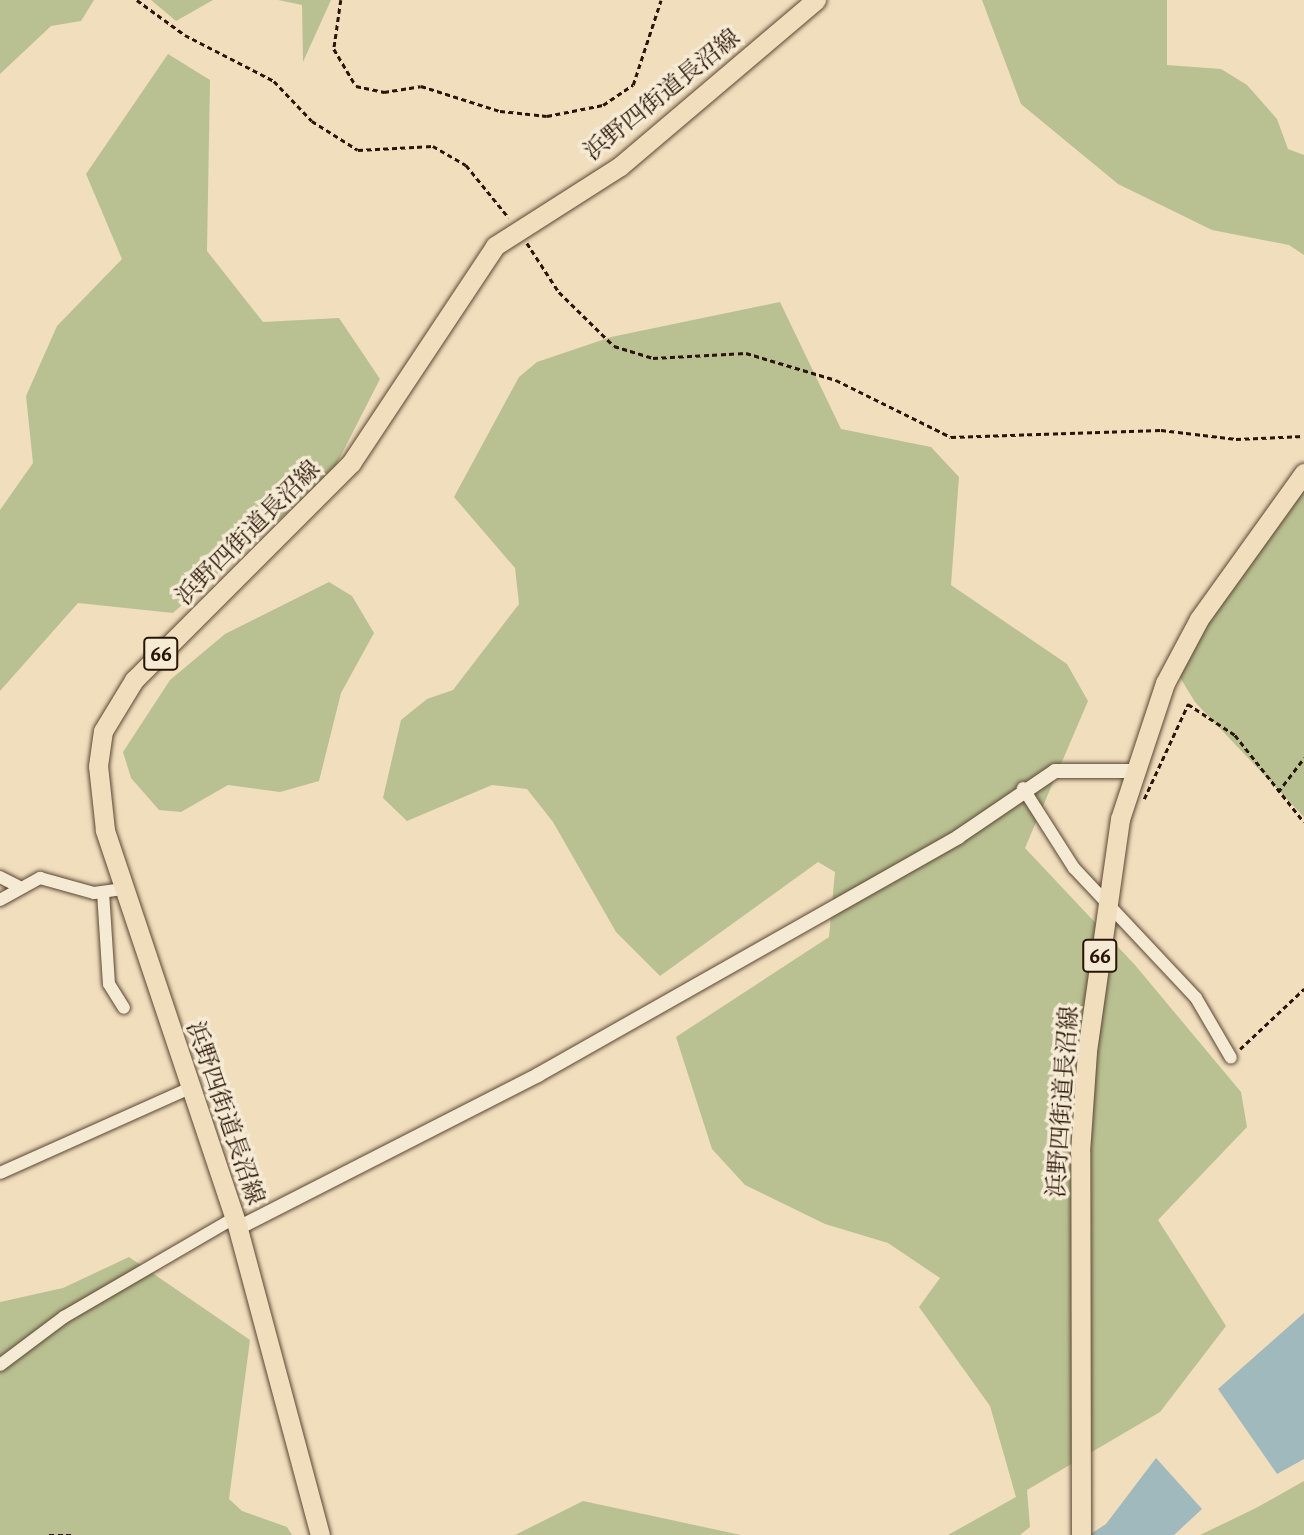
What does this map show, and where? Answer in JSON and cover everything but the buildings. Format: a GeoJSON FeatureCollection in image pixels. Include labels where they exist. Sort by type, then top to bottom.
{"type":"FeatureCollection","features":[{"type":"Feature","properties":{"kind":"main road","name":"浜野四街道長沼線"},"geometry":{"type":"LineString","coordinates":[[320,1535],[236,1223],[105,830],[98,766],[114,707],[321,498],[472,275],[517,228],[620,166],[816,0]]}},
{"type":"Feature","properties":{"kind":"main road","name":"浜野四街道長沼線"},"geometry":{"type":"LineString","coordinates":[[1081,1535],[1080,1152],[1107,904],[1120,819],[1165,683],[1199,619],[1304,473]]}},
{"type":"Feature","properties":{"kind":"street"},"geometry":{"type":"LineString","coordinates":[[0,1365],[64,1317],[236,1223],[538,1075],[958,837],[1023,788],[1055,771],[1134,771]]}},
{"type":"Feature","properties":{"kind":"street"},"geometry":{"type":"LineString","coordinates":[[1023,788],[1074,868],[1196,998],[1231,1058]]}},
{"type":"Feature","properties":{"kind":"street"},"geometry":{"type":"LineString","coordinates":[[0,877],[18,886]]}},
{"type":"Feature","properties":{"kind":"street"},"geometry":{"type":"LineString","coordinates":[[0,900],[18,886],[40,878],[103,892],[124,889]]}},
{"type":"Feature","properties":{"kind":"street"},"geometry":{"type":"LineString","coordinates":[[103,892],[109,984],[124,1008]]}},
{"type":"Feature","properties":{"kind":"street"},"geometry":{"type":"LineString","coordinates":[[0,1173],[190,1088]]}},
{"type":"Feature","properties":{"kind":"path"},"geometry":{"type":"LineString","coordinates":[[137,0],[185,36],[274,81],[312,121],[358,150],[433,146],[466,164],[517,228],[559,292],[614,346],[653,358],[746,353],[836,380],[951,437],[1161,430],[1236,439],[1304,436]]}},
{"type":"Feature","properties":{"kind":"path"},"geometry":{"type":"LineString","coordinates":[[341,0],[334,49],[356,86],[383,92],[421,86],[500,111],[547,116],[603,105],[633,85],[661,0]]}},
{"type":"Feature","properties":{"kind":"path"},"geometry":{"type":"LineString","coordinates":[[1120,819],[1149,796],[1188,704],[1235,734],[1304,822]]}},
{"type":"Feature","properties":{"kind":"path"},"geometry":{"type":"LineString","coordinates":[[1278,792],[1304,758]]}},
{"type":"Feature","properties":{"kind":"path"},"geometry":{"type":"LineString","coordinates":[[1231,1058],[1304,989]]}},
{"type":"Feature","properties":{"kind":"path"},"geometry":{"type":"LineString","coordinates":[[49,1535],[72,1535]]}},
{"type":"Feature","properties":{"kind":"green space"},"geometry":{"type":"Polygon","coordinates":[[[0,0],[94,0],[81,21],[51,26],[0,74],[0,0]]]}},
{"type":"Feature","properties":{"kind":"green space"},"geometry":{"type":"Polygon","coordinates":[[[151,0],[213,0],[176,21],[151,0]]]}},
{"type":"Feature","properties":{"kind":"green space"},"geometry":{"type":"Polygon","coordinates":[[[278,0],[331,0],[303,62],[302,5],[278,0]]]}},
{"type":"Feature","properties":{"kind":"green space"},"geometry":{"type":"Polygon","coordinates":[[[982,0],[1167,0],[1167,65],[1221,69],[1247,85],[1277,119],[1288,149],[1304,155],[1304,255],[1289,245],[1212,230],[1118,184],[1021,104],[982,0]]]}},
{"type":"Feature","properties":{"kind":"green space"},"geometry":{"type":"Polygon","coordinates":[[[168,54],[210,80],[207,251],[263,322],[339,318],[380,379],[332,473],[173,613],[78,603],[0,691],[0,510],[33,463],[26,396],[57,326],[122,259],[86,174],[168,54]]]}},
{"type":"Feature","properties":{"kind":"green space"},"geometry":{"type":"Polygon","coordinates":[[[780,302],[841,429],[931,447],[959,477],[951,585],[1067,664],[1088,701],[1025,848],[1135,965],[1241,1092],[1247,1127],[1158,1220],[1226,1326],[1160,1412],[1027,1490],[1030,1527],[1020,1535],[948,1535],[1016,1497],[990,1406],[919,1307],[940,1278],[888,1243],[825,1224],[745,1185],[712,1149],[676,1037],[829,937],[835,872],[818,862],[660,976],[616,932],[553,822],[527,789],[492,785],[407,821],[383,798],[401,720],[427,699],[453,690],[519,604],[515,568],[454,497],[519,377],[537,362],[611,337],[780,302]]]}},
{"type":"Feature","properties":{"kind":"green space"},"geometry":{"type":"Polygon","coordinates":[[[1304,473],[1304,817],[1195,702],[1170,661],[1304,473]]]}},
{"type":"Feature","properties":{"kind":"green space"},"geometry":{"type":"Polygon","coordinates":[[[329,582],[352,596],[374,633],[341,693],[319,781],[280,792],[228,785],[181,812],[159,810],[131,778],[123,752],[170,680],[225,634],[329,582]]]}},
{"type":"Feature","properties":{"kind":"green space"},"geometry":{"type":"Polygon","coordinates":[[[129,1257],[250,1340],[229,1499],[242,1511],[287,1527],[292,1535],[0,1535],[0,1302],[63,1288],[129,1257]]]}},
{"type":"Feature","properties":{"kind":"green space"},"geometry":{"type":"Polygon","coordinates":[[[1304,1481],[1304,1535],[1200,1535],[1256,1508],[1304,1481]]]}},
{"type":"Feature","properties":{"kind":"green space"},"geometry":{"type":"Polygon","coordinates":[[[583,1501],[741,1535],[515,1535],[583,1501]]]}},
{"type":"Feature","properties":{"kind":"water"},"geometry":{"type":"Polygon","coordinates":[[[1304,1313],[1304,1459],[1277,1474],[1218,1389],[1304,1313]]]}},
{"type":"Feature","properties":{"kind":"water"},"geometry":{"type":"Polygon","coordinates":[[[1156,1458],[1202,1509],[1174,1535],[1089,1535],[1106,1524],[1156,1458]]]}}]}
